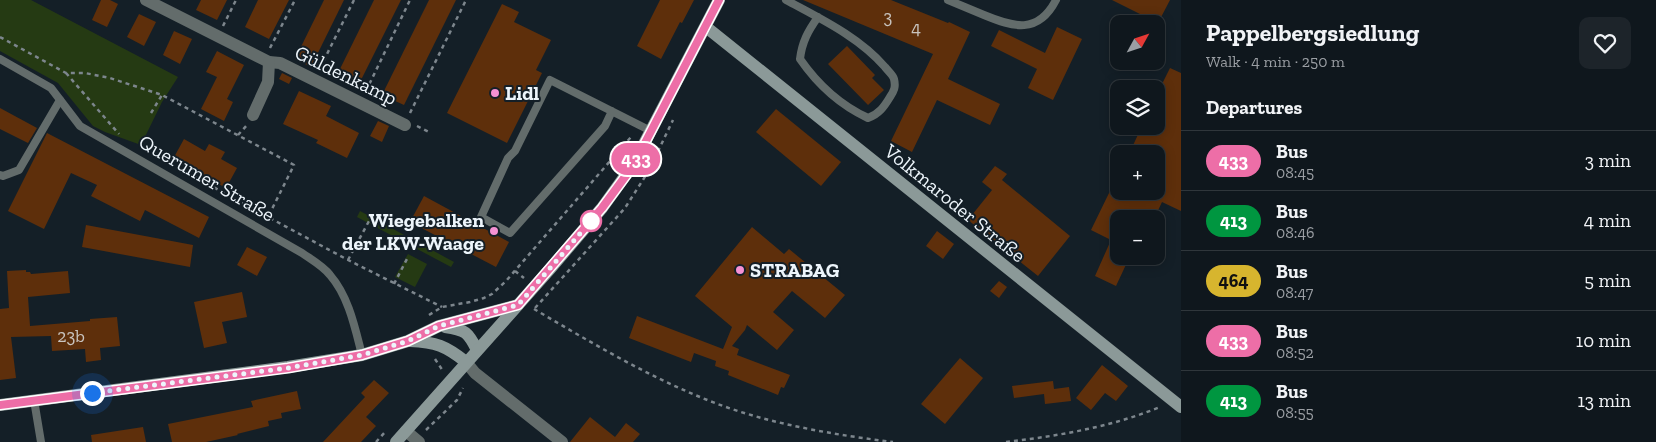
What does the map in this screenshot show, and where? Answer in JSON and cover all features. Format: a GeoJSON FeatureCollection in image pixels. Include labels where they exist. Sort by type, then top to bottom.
{"type":"FeatureCollection","features":[{"type":"Feature","properties":{"kind":"street","name":"Güldenkamp"},"geometry":{"type":"LineString","coordinates":[[146,0],[267,60],[280,63],[405,125]]}},
{"type":"Feature","properties":{"kind":"street"},"geometry":{"type":"LineString","coordinates":[[396,442],[413,437],[466,362],[602,208],[633,166],[646,128],[706,27],[719,0]]}},
{"type":"Feature","properties":{"kind":"street","name":"Volkmaroder Straße"},"geometry":{"type":"LineString","coordinates":[[706,27],[1178,404]]}},
{"type":"Feature","properties":{"kind":"street","name":"Güldenkamp"},"geometry":{"type":"LineString","coordinates":[[253,115],[268,82],[267,60]]}},
{"type":"Feature","properties":{"kind":"street"},"geometry":{"type":"LineString","coordinates":[[0,405],[288,368],[362,355],[408,341],[439,326],[518,305]]}},
{"type":"Feature","properties":{"kind":"street"},"geometry":{"type":"LineString","coordinates":[[439,326],[458,329],[468,333],[477,350]]}},
{"type":"Feature","properties":{"kind":"street"},"geometry":{"type":"LineString","coordinates":[[408,341],[428,342],[444,346],[562,442]]}},
{"type":"Feature","properties":{"kind":"lane"},"geometry":{"type":"LineString","coordinates":[[786,0],[818,17],[853,39],[876,56],[894,77],[895,89],[876,115],[868,118],[854,111],[824,89],[800,58],[807,32],[818,17]]}},
{"type":"Feature","properties":{"kind":"lane"},"geometry":{"type":"LineString","coordinates":[[948,0],[1006,24],[1020,26],[1032,24],[1044,18],[1056,0]]}},
{"type":"Feature","properties":{"kind":"lane","name":"Querumer Straße"},"geometry":{"type":"LineString","coordinates":[[0,59],[51,88],[80,126],[320,265],[336,282],[344,298],[351,314],[362,355]]}},
{"type":"Feature","properties":{"kind":"lane"},"geometry":{"type":"LineString","coordinates":[[612,110],[605,126],[510,233],[481,217],[508,158],[515,151],[550,80],[612,110],[646,128]]}},
{"type":"Feature","properties":{"kind":"lane"},"geometry":{"type":"LineString","coordinates":[[0,175],[19,170],[60,100]]}},
{"type":"Feature","properties":{"kind":"lane"},"geometry":{"type":"LineString","coordinates":[[34,400],[41,442]]}},
{"type":"Feature","properties":{"kind":"path"},"geometry":{"type":"LineString","coordinates":[[218,36],[236,0]]}},
{"type":"Feature","properties":{"kind":"path"},"geometry":{"type":"LineString","coordinates":[[267,60],[294,0]]}},
{"type":"Feature","properties":{"kind":"path"},"geometry":{"type":"LineString","coordinates":[[315,80],[354,0]]}},
{"type":"Feature","properties":{"kind":"path"},"geometry":{"type":"LineString","coordinates":[[361,103],[410,0]]}},
{"type":"Feature","properties":{"kind":"path"},"geometry":{"type":"LineString","coordinates":[[405,125],[466,0]]}},
{"type":"Feature","properties":{"kind":"path"},"geometry":{"type":"LineString","coordinates":[[0,37],[66,73],[121,137],[118,148]]}},
{"type":"Feature","properties":{"kind":"path"},"geometry":{"type":"LineString","coordinates":[[66,73],[85,73],[110,78],[162,95],[294,165],[268,217]]}},
{"type":"Feature","properties":{"kind":"path"},"geometry":{"type":"LineString","coordinates":[[151,113],[162,95]]}},
{"type":"Feature","properties":{"kind":"path"},"geometry":{"type":"LineString","coordinates":[[427,316],[442,307],[470,302],[492,294],[506,281],[635,133],[646,128]]}},
{"type":"Feature","properties":{"kind":"path"},"geometry":{"type":"LineString","coordinates":[[182,170],[348,260],[442,307]]}},
{"type":"Feature","properties":{"kind":"path"},"geometry":{"type":"LineString","coordinates":[[585,191],[590,195]]}},
{"type":"Feature","properties":{"kind":"path"},"geometry":{"type":"LineString","coordinates":[[348,260],[369,221]]}},
{"type":"Feature","properties":{"kind":"path"},"geometry":{"type":"LineString","coordinates":[[394,284],[408,257]]}},
{"type":"Feature","properties":{"kind":"path"},"geometry":{"type":"LineString","coordinates":[[534,309],[644,370],[717,404],[799,426],[850,437],[892,442]]}},
{"type":"Feature","properties":{"kind":"path"},"geometry":{"type":"LineString","coordinates":[[413,437],[429,428],[442,416],[462,389]]}},
{"type":"Feature","properties":{"kind":"path"},"geometry":{"type":"LineString","coordinates":[[1006,442],[1085,430],[1178,404]]}},
{"type":"Feature","properties":{"kind":"green space"},"geometry":{"type":"Polygon","coordinates":[[[0,0],[31,0],[178,77],[162,102],[141,145],[93,126],[58,83],[0,51],[0,0]]]}},
{"type":"Feature","properties":{"kind":"green space"},"geometry":{"type":"Polygon","coordinates":[[[360,211],[454,262],[451,267],[357,217],[360,211]]]}},
{"type":"Feature","properties":{"kind":"green space"},"geometry":{"type":"Polygon","coordinates":[[[408,254],[427,264],[415,287],[395,277],[408,254]]]}},
{"type":"Feature","properties":{"kind":"building"},"geometry":{"type":"Polygon","coordinates":[[[101,0],[110,0],[118,4],[107,27],[92,20],[101,0]]]}},
{"type":"Feature","properties":{"kind":"building"},"geometry":{"type":"Polygon","coordinates":[[[201,0],[227,0],[217,20],[196,10],[201,0]]]}},
{"type":"Feature","properties":{"kind":"building"},"geometry":{"type":"Polygon","coordinates":[[[258,0],[289,0],[269,39],[245,27],[258,0]]]}},
{"type":"Feature","properties":{"kind":"building"},"geometry":{"type":"Polygon","coordinates":[[[324,0],[344,0],[311,67],[295,59],[324,0]]]}},
{"type":"Feature","properties":{"kind":"building"},"geometry":{"type":"Polygon","coordinates":[[[374,0],[401,0],[359,84],[338,73],[374,0]]]}},
{"type":"Feature","properties":{"kind":"building"},"geometry":{"type":"Polygon","coordinates":[[[429,0],[456,0],[404,105],[382,95],[429,0]]]}},
{"type":"Feature","properties":{"kind":"building"},"geometry":{"type":"Polygon","coordinates":[[[660,0],[694,0],[661,59],[637,46],[660,0]]]}},
{"type":"Feature","properties":{"kind":"building"},"geometry":{"type":"Polygon","coordinates":[[[803,0],[891,0],[970,32],[948,79],[1000,104],[990,125],[937,100],[912,152],[891,141],[933,54],[803,0]]]}},
{"type":"Feature","properties":{"kind":"building"},"geometry":{"type":"Polygon","coordinates":[[[1112,0],[1170,0],[1162,15],[1142,15],[1112,0]]]}},
{"type":"Feature","properties":{"kind":"building","name":"Lidl"},"geometry":{"type":"Polygon","coordinates":[[[502,4],[519,12],[514,22],[551,40],[536,70],[542,73],[507,143],[447,113],[502,4]]]}},
{"type":"Feature","properties":{"kind":"building"},"geometry":{"type":"Polygon","coordinates":[[[139,14],[156,22],[144,46],[127,37],[139,14]]]}},
{"type":"Feature","properties":{"kind":"building"},"geometry":{"type":"Polygon","coordinates":[[[1057,27],[1082,39],[1053,100],[1028,88],[1037,69],[991,46],[999,30],[1045,53],[1057,27]]]}},
{"type":"Feature","properties":{"kind":"building"},"geometry":{"type":"Polygon","coordinates":[[[174,31],[192,39],[180,64],[163,55],[174,31]]]}},
{"type":"Feature","properties":{"kind":"building"},"geometry":{"type":"Polygon","coordinates":[[[847,46],[875,75],[872,78],[884,90],[868,105],[828,64],[847,46]]]}},
{"type":"Feature","properties":{"kind":"building"},"geometry":{"type":"Polygon","coordinates":[[[217,51],[244,65],[227,99],[233,102],[224,121],[201,109],[217,77],[206,72],[217,51]]]}},
{"type":"Feature","properties":{"kind":"building"},"geometry":{"type":"Polygon","coordinates":[[[1170,68],[1181,73],[1181,211],[1162,202],[1158,210],[1110,210],[1110,240],[1091,230],[1110,191],[1110,200],[1165,200],[1165,145],[1133,145],[1138,135],[1165,135],[1164,80],[1170,68]]]}},
{"type":"Feature","properties":{"kind":"building"},"geometry":{"type":"Polygon","coordinates":[[[282,73],[292,78],[289,84],[279,79],[282,73]]]}},
{"type":"Feature","properties":{"kind":"building"},"geometry":{"type":"Polygon","coordinates":[[[299,91],[331,106],[326,116],[359,133],[347,158],[316,143],[318,140],[283,124],[299,91]]]}},
{"type":"Feature","properties":{"kind":"building"},"geometry":{"type":"Polygon","coordinates":[[[0,108],[37,128],[28,143],[0,129],[0,108]]]}},
{"type":"Feature","properties":{"kind":"building"},"geometry":{"type":"Polygon","coordinates":[[[776,109],[841,162],[821,186],[756,132],[776,109]]]}},
{"type":"Feature","properties":{"kind":"building"},"geometry":{"type":"Polygon","coordinates":[[[378,121],[389,126],[382,142],[370,136],[378,121]]]}},
{"type":"Feature","properties":{"kind":"building"},"geometry":{"type":"Polygon","coordinates":[[[47,133],[209,217],[199,238],[145,210],[140,221],[91,196],[97,185],[71,173],[44,229],[8,211],[47,133]]]}},
{"type":"Feature","properties":{"kind":"building"},"geometry":{"type":"Polygon","coordinates":[[[184,139],[205,151],[209,144],[225,152],[221,159],[237,168],[226,188],[173,159],[184,139]]]}},
{"type":"Feature","properties":{"kind":"building"},"geometry":{"type":"Polygon","coordinates":[[[995,166],[1007,174],[1002,180],[1070,236],[1038,276],[968,220],[992,190],[982,182],[995,166]]]}},
{"type":"Feature","properties":{"kind":"building"},"geometry":{"type":"Polygon","coordinates":[[[424,196],[509,242],[496,267],[410,222],[424,196]]]}},
{"type":"Feature","properties":{"kind":"building"},"geometry":{"type":"Polygon","coordinates":[[[86,225],[193,245],[190,267],[82,247],[86,225]]]}},
{"type":"Feature","properties":{"kind":"building","name":"STRABAG"},"geometry":{"type":"Polygon","coordinates":[[[752,227],[784,254],[789,249],[845,295],[825,318],[792,291],[773,312],[794,330],[777,350],[747,325],[732,346],[739,349],[737,355],[790,375],[784,388],[781,387],[778,395],[728,375],[729,371],[715,366],[716,361],[694,353],[691,362],[629,338],[637,316],[723,349],[732,327],[695,296],[752,227]]]}},
{"type":"Feature","properties":{"kind":"building"},"geometry":{"type":"Polygon","coordinates":[[[937,231],[954,244],[943,259],[926,246],[937,231]]]}},
{"type":"Feature","properties":{"kind":"building"},"geometry":{"type":"Polygon","coordinates":[[[1110,242],[1110,265],[1126,265],[1116,286],[1095,276],[1110,242]]]}},
{"type":"Feature","properties":{"kind":"building"},"geometry":{"type":"Polygon","coordinates":[[[247,247],[267,257],[257,276],[237,265],[247,247]]]}},
{"type":"Feature","properties":{"kind":"building"},"geometry":{"type":"Polygon","coordinates":[[[26,270],[26,272],[31,274],[68,271],[70,293],[28,297],[30,326],[117,317],[120,346],[100,348],[101,360],[86,362],[85,349],[52,351],[51,336],[11,337],[16,378],[0,380],[0,309],[9,308],[7,271],[26,270]]]}},
{"type":"Feature","properties":{"kind":"building"},"geometry":{"type":"Polygon","coordinates":[[[999,281],[1007,287],[999,298],[990,291],[999,281]]]}},
{"type":"Feature","properties":{"kind":"building"},"geometry":{"type":"Polygon","coordinates":[[[242,292],[247,317],[222,322],[227,343],[204,348],[194,302],[242,292]]]}},
{"type":"Feature","properties":{"kind":"building"},"geometry":{"type":"Polygon","coordinates":[[[960,358],[983,378],[945,424],[921,404],[960,358]]]}},
{"type":"Feature","properties":{"kind":"building"},"geometry":{"type":"Polygon","coordinates":[[[1102,365],[1128,386],[1116,401],[1105,393],[1091,410],[1076,398],[1102,365]]]}},
{"type":"Feature","properties":{"kind":"building"},"geometry":{"type":"Polygon","coordinates":[[[374,380],[389,393],[366,417],[376,426],[361,442],[323,442],[365,397],[361,393],[374,380]]]}},
{"type":"Feature","properties":{"kind":"building"},"geometry":{"type":"Polygon","coordinates":[[[1053,381],[1054,389],[1069,387],[1071,401],[1045,404],[1044,394],[1014,398],[1012,386],[1053,381]]]}},
{"type":"Feature","properties":{"kind":"building"},"geometry":{"type":"Polygon","coordinates":[[[297,391],[301,409],[281,413],[282,418],[268,421],[269,426],[206,442],[172,442],[168,424],[253,407],[251,401],[297,391]]]}},
{"type":"Feature","properties":{"kind":"building"},"geometry":{"type":"Polygon","coordinates":[[[590,417],[615,437],[626,423],[640,434],[633,442],[570,442],[590,417]]]}},
{"type":"Feature","properties":{"kind":"building"},"geometry":{"type":"Polygon","coordinates":[[[143,427],[146,442],[92,442],[91,435],[143,427]]]}},
{"type":"Feature","properties":{"kind":"bus line","name":"433"},"geometry":{"type":"LineString","coordinates":[[0,405],[288,368],[362,355],[408,341],[439,326],[518,305],[602,208],[633,166],[719,0]]}},
{"type":"Feature","properties":{"kind":"place","name":"Lidl"},"geometry":{"type":"Point","coordinates":[495,93]}},
{"type":"Feature","properties":{"kind":"place","name":"Wiegebalken der LKW-Waage"},"geometry":{"type":"Point","coordinates":[494,231]}},
{"type":"Feature","properties":{"kind":"place","name":"STRABAG"},"geometry":{"type":"Point","coordinates":[740,270]}},
{"type":"Feature","properties":{"kind":"route"},"geometry":{"type":"LineString","coordinates":[[92,393],[288,368],[362,355],[408,341],[439,326],[518,305],[591,221]]}}]}
